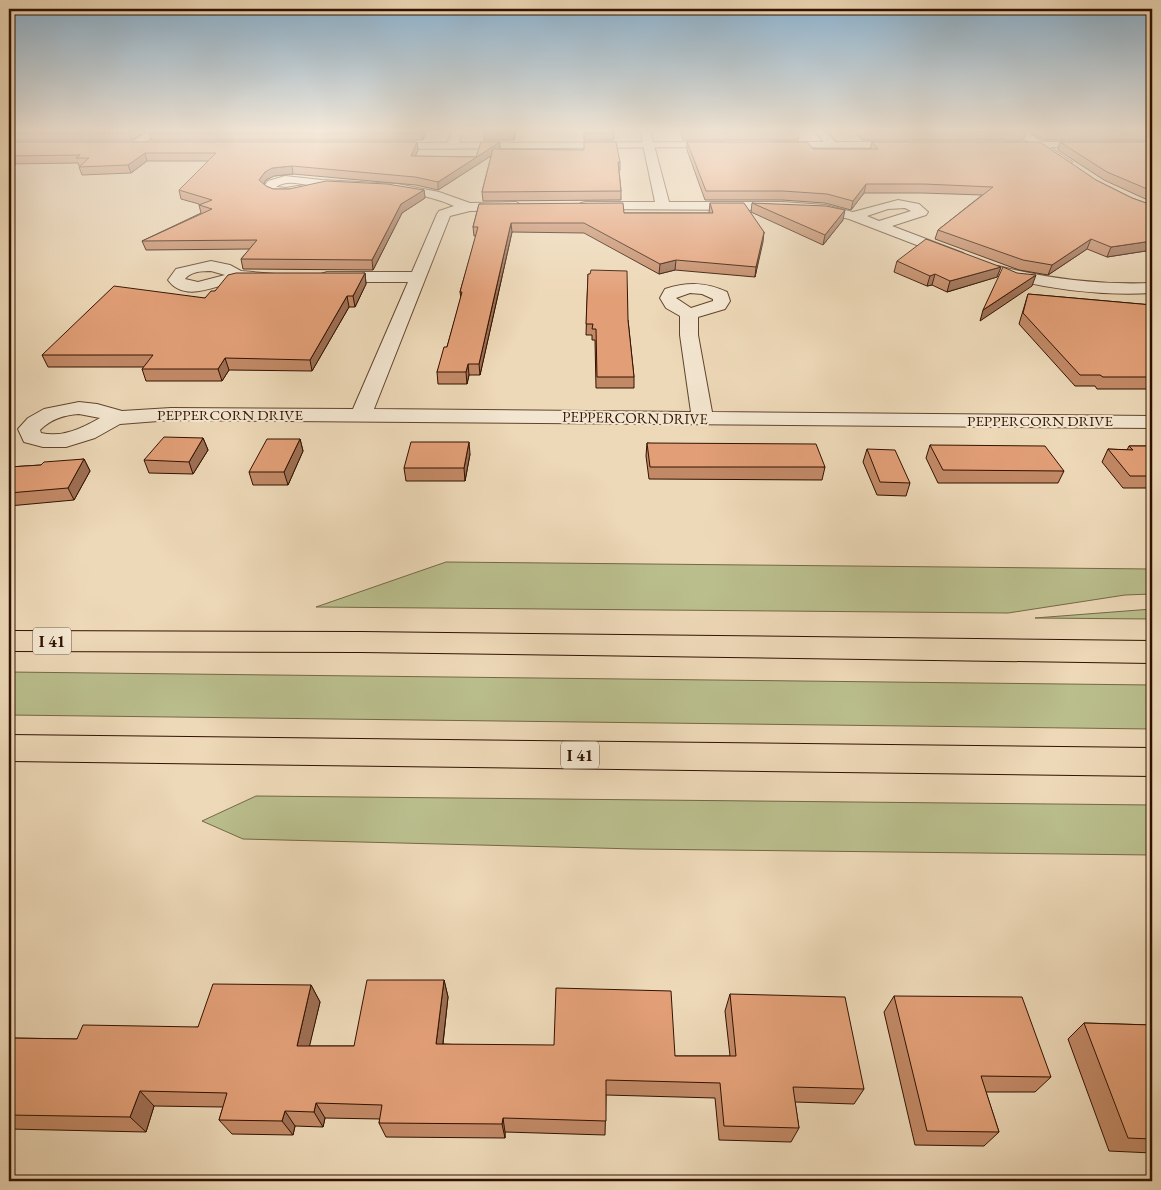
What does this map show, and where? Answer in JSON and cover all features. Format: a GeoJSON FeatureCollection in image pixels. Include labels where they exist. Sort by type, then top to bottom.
{"type":"FeatureCollection","features":[{"type":"Feature","properties":{"kind":"highway","name":"I 41"},"geometry":{"type":"LineString","coordinates":[[9,641],[361,642],[1152,652]]}},
{"type":"Feature","properties":{"kind":"highway","name":"I 41"},"geometry":{"type":"LineString","coordinates":[[9,748],[1152,762]]}},
{"type":"Feature","properties":{"kind":"street"},"geometry":{"type":"LineString","coordinates":[[349,186],[395,188],[445,197],[468,207]]}},
{"type":"Feature","properties":{"kind":"street"},"geometry":{"type":"LineString","coordinates":[[658,186],[663,206]]}},
{"type":"Feature","properties":{"kind":"street"},"geometry":{"type":"LineString","coordinates":[[854,216],[899,204],[914,207],[921,212],[880,225]]}},
{"type":"Feature","properties":{"kind":"street"},"geometry":{"type":"LineString","coordinates":[[361,416],[444,214],[452,210],[468,207],[526,206]]}},
{"type":"Feature","properties":{"kind":"street"},"geometry":{"type":"LineString","coordinates":[[575,206],[804,207],[854,216],[1014,276],[1068,286],[1100,289],[1152,288]]}},
{"type":"Feature","properties":{"kind":"street"},"geometry":{"type":"LineString","coordinates":[[237,276],[285,277]]}},
{"type":"Feature","properties":{"kind":"street"},"geometry":{"type":"LineString","coordinates":[[313,277],[418,277]]}},
{"type":"Feature","properties":{"kind":"street"},"geometry":{"type":"LineString","coordinates":[[688,314],[689,335],[703,419]]}},
{"type":"Feature","properties":{"kind":"street","name":"PEPPERCORN DRIVE"},"geometry":{"type":"LineString","coordinates":[[117,417],[171,414],[1152,422]]}},
{"type":"Feature","properties":{"kind":"green space"},"geometry":{"type":"Polygon","coordinates":[[[446,562],[1152,569],[1152,594],[1125,595],[1008,613],[316,607],[446,562]]]}},
{"type":"Feature","properties":{"kind":"green space"},"geometry":{"type":"Polygon","coordinates":[[[1152,609],[1152,619],[1035,618],[1152,609]]]}},
{"type":"Feature","properties":{"kind":"green space"},"geometry":{"type":"Polygon","coordinates":[[[9,672],[1152,685],[1152,729],[9,715],[9,672]]]}},
{"type":"Feature","properties":{"kind":"green space"},"geometry":{"type":"Polygon","coordinates":[[[256,796],[1152,805],[1152,855],[636,849],[243,839],[202,821],[256,796]]]}},
{"type":"Feature","properties":{"kind":"building"},"geometry":{"type":"Polygon","coordinates":[[[183,186],[265,186],[273,189],[289,189],[305,186],[396,186],[424,190],[401,204],[372,260],[241,259],[257,240],[142,241],[212,209],[199,205],[212,200],[179,190],[183,186]]]}},
{"type":"Feature","properties":{"kind":"building"},"geometry":{"type":"Polygon","coordinates":[[[484,186],[620,186],[621,191],[482,192],[484,186]]]}},
{"type":"Feature","properties":{"kind":"building"},"geometry":{"type":"Polygon","coordinates":[[[704,186],[865,186],[853,201],[827,194],[783,191],[706,191],[704,186]]]}},
{"type":"Feature","properties":{"kind":"building"},"geometry":{"type":"Polygon","coordinates":[[[959,186],[1107,186],[1132,198],[1152,205],[1152,241],[1111,247],[1091,239],[1052,265],[1023,260],[938,230],[993,187],[959,186]]]}},
{"type":"Feature","properties":{"kind":"building"},"geometry":{"type":"Polygon","coordinates":[[[1139,186],[1152,186],[1152,191],[1139,186]]]}},
{"type":"Feature","properties":{"kind":"building"},"geometry":{"type":"Polygon","coordinates":[[[623,203],[624,213],[713,213],[710,203],[744,203],[764,232],[756,267],[676,260],[660,264],[584,223],[511,223],[479,364],[468,364],[466,372],[437,372],[444,347],[447,347],[462,292],[460,292],[478,227],[473,227],[479,204],[623,203]]]}},
{"type":"Feature","properties":{"kind":"building"},"geometry":{"type":"Polygon","coordinates":[[[752,203],[826,206],[845,210],[825,235],[752,203]]]}},
{"type":"Feature","properties":{"kind":"building"},"geometry":{"type":"Polygon","coordinates":[[[926,239],[1001,267],[950,281],[935,274],[930,276],[897,261],[926,239]]]}},
{"type":"Feature","properties":{"kind":"building"},"geometry":{"type":"Polygon","coordinates":[[[1003,267],[1017,273],[1036,275],[983,310],[1003,267]]]}},
{"type":"Feature","properties":{"kind":"building"},"geometry":{"type":"Polygon","coordinates":[[[591,270],[627,271],[628,320],[634,377],[597,377],[596,329],[592,329],[593,324],[586,324],[588,274],[590,274],[591,270]]]}},
{"type":"Feature","properties":{"kind":"building"},"geometry":{"type":"Polygon","coordinates":[[[236,273],[365,273],[353,296],[347,296],[310,360],[225,358],[218,369],[142,369],[153,355],[42,355],[114,286],[205,298],[211,291],[215,291],[228,275],[236,273]]]}},
{"type":"Feature","properties":{"kind":"building"},"geometry":{"type":"Polygon","coordinates":[[[1028,294],[1152,305],[1152,377],[1080,375],[1023,313],[1028,294]]]}},
{"type":"Feature","properties":{"kind":"building"},"geometry":{"type":"Polygon","coordinates":[[[164,437],[203,438],[189,462],[144,460],[164,437]]]}},
{"type":"Feature","properties":{"kind":"building"},"geometry":{"type":"Polygon","coordinates":[[[267,439],[300,439],[284,472],[249,472],[267,439]]]}},
{"type":"Feature","properties":{"kind":"building"},"geometry":{"type":"Polygon","coordinates":[[[411,442],[469,442],[464,468],[404,468],[411,442]]]}},
{"type":"Feature","properties":{"kind":"building"},"geometry":{"type":"Polygon","coordinates":[[[647,443],[816,444],[825,467],[650,467],[647,443]]]}},
{"type":"Feature","properties":{"kind":"building"},"geometry":{"type":"Polygon","coordinates":[[[930,445],[1045,446],[1064,471],[943,470],[930,445]]]}},
{"type":"Feature","properties":{"kind":"building"},"geometry":{"type":"Polygon","coordinates":[[[1129,446],[1152,446],[1152,476],[1130,476],[1108,449],[1133,450],[1129,446]]]}},
{"type":"Feature","properties":{"kind":"building"},"geometry":{"type":"Polygon","coordinates":[[[867,449],[895,450],[910,483],[880,482],[867,449]]]}},
{"type":"Feature","properties":{"kind":"building"},"geometry":{"type":"Polygon","coordinates":[[[84,459],[68,488],[9,493],[9,467],[84,459]]]}},
{"type":"Feature","properties":{"kind":"building"},"geometry":{"type":"Polygon","coordinates":[[[367,980],[444,980],[436,1044],[554,1045],[556,988],[671,991],[675,1056],[736,1056],[730,994],[845,997],[864,1089],[793,1087],[799,1128],[724,1126],[720,1083],[606,1080],[606,1121],[503,1118],[502,1124],[379,1123],[382,1105],[316,1103],[314,1112],[285,1111],[282,1121],[219,1120],[227,1093],[140,1091],[130,1117],[9,1115],[9,1038],[77,1039],[83,1025],[198,1027],[213,984],[311,985],[297,1046],[354,1046],[367,980]]]}},
{"type":"Feature","properties":{"kind":"building"},"geometry":{"type":"Polygon","coordinates":[[[894,996],[1022,997],[1051,1077],[981,1076],[999,1132],[927,1131],[894,996]]]}},
{"type":"Feature","properties":{"kind":"building"},"geometry":{"type":"Polygon","coordinates":[[[1084,1023],[1152,1025],[1152,1139],[1128,1138],[1084,1023]]]}}]}
